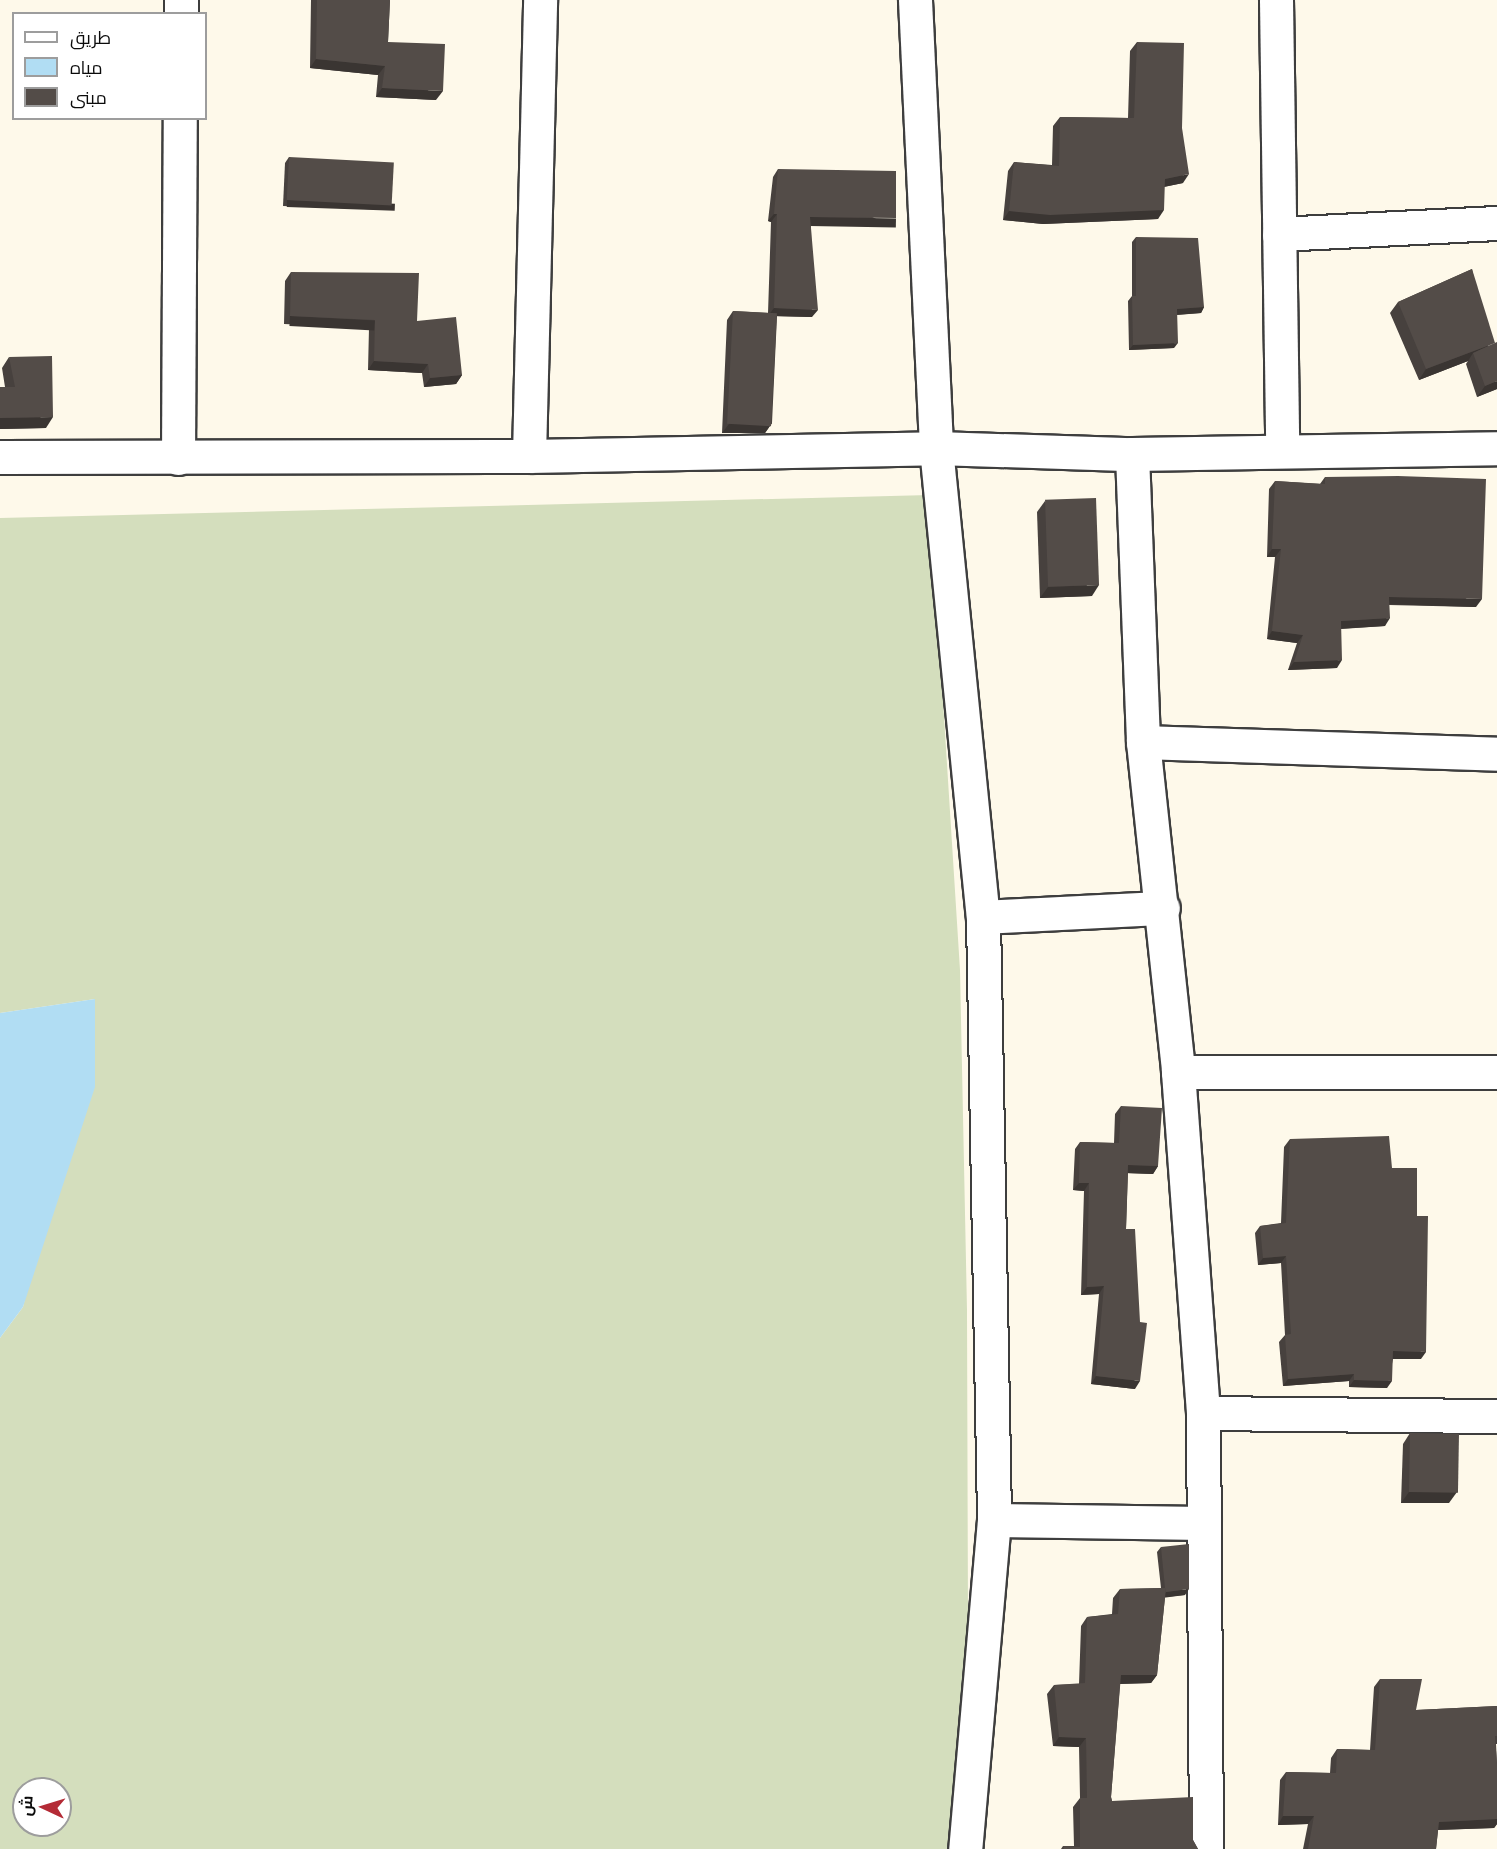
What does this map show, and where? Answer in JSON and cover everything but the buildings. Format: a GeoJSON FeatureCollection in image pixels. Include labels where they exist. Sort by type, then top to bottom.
{"type":"FeatureCollection","features":[{"type":"Feature","properties":{"kind":"street"},"geometry":{"type":"LineString","coordinates":[[529,456],[540,0]]}},
{"type":"Feature","properties":{"kind":"street"},"geometry":{"type":"LineString","coordinates":[[915,0],[936,448],[983,917],[994,1520],[965,1849]]}},
{"type":"Feature","properties":{"kind":"street"},"geometry":{"type":"LineString","coordinates":[[1276,0],[1282,449]]}},
{"type":"Feature","properties":{"kind":"street"},"geometry":{"type":"LineString","coordinates":[[178,458],[180,120]]}},
{"type":"Feature","properties":{"kind":"street"},"geometry":{"type":"LineString","coordinates":[[1279,234],[1497,223]]}},
{"type":"Feature","properties":{"kind":"street"},"geometry":{"type":"LineString","coordinates":[[0,457],[529,456],[936,448],[1132,454],[1282,449],[1497,448]]}},
{"type":"Feature","properties":{"kind":"street"},"geometry":{"type":"LineString","coordinates":[[1132,454],[1143,742],[1163,909],[1178,1072],[1203,1413],[1206,1849]]}},
{"type":"Feature","properties":{"kind":"street"},"geometry":{"type":"LineString","coordinates":[[1143,742],[1497,754]]}},
{"type":"Feature","properties":{"kind":"street"},"geometry":{"type":"LineString","coordinates":[[983,917],[1163,909]]}},
{"type":"Feature","properties":{"kind":"street"},"geometry":{"type":"LineString","coordinates":[[1178,1072],[1497,1072]]}},
{"type":"Feature","properties":{"kind":"street"},"geometry":{"type":"LineString","coordinates":[[1203,1413],[1497,1416]]}},
{"type":"Feature","properties":{"kind":"street"},"geometry":{"type":"LineString","coordinates":[[994,1520],[1204,1523]]}},
{"type":"Feature","properties":{"kind":"green space"},"geometry":{"type":"Polygon","coordinates":[[[930,495],[960,970],[967,1310],[968,1621],[948,1849],[0,1849],[0,1338],[23,1307],[95,999],[0,1013],[0,518],[930,495]]]}},
{"type":"Feature","properties":{"kind":"water"},"geometry":{"type":"Polygon","coordinates":[[[95,999],[95,1087],[23,1307],[0,1338],[0,1013],[95,999]]]}}]}
